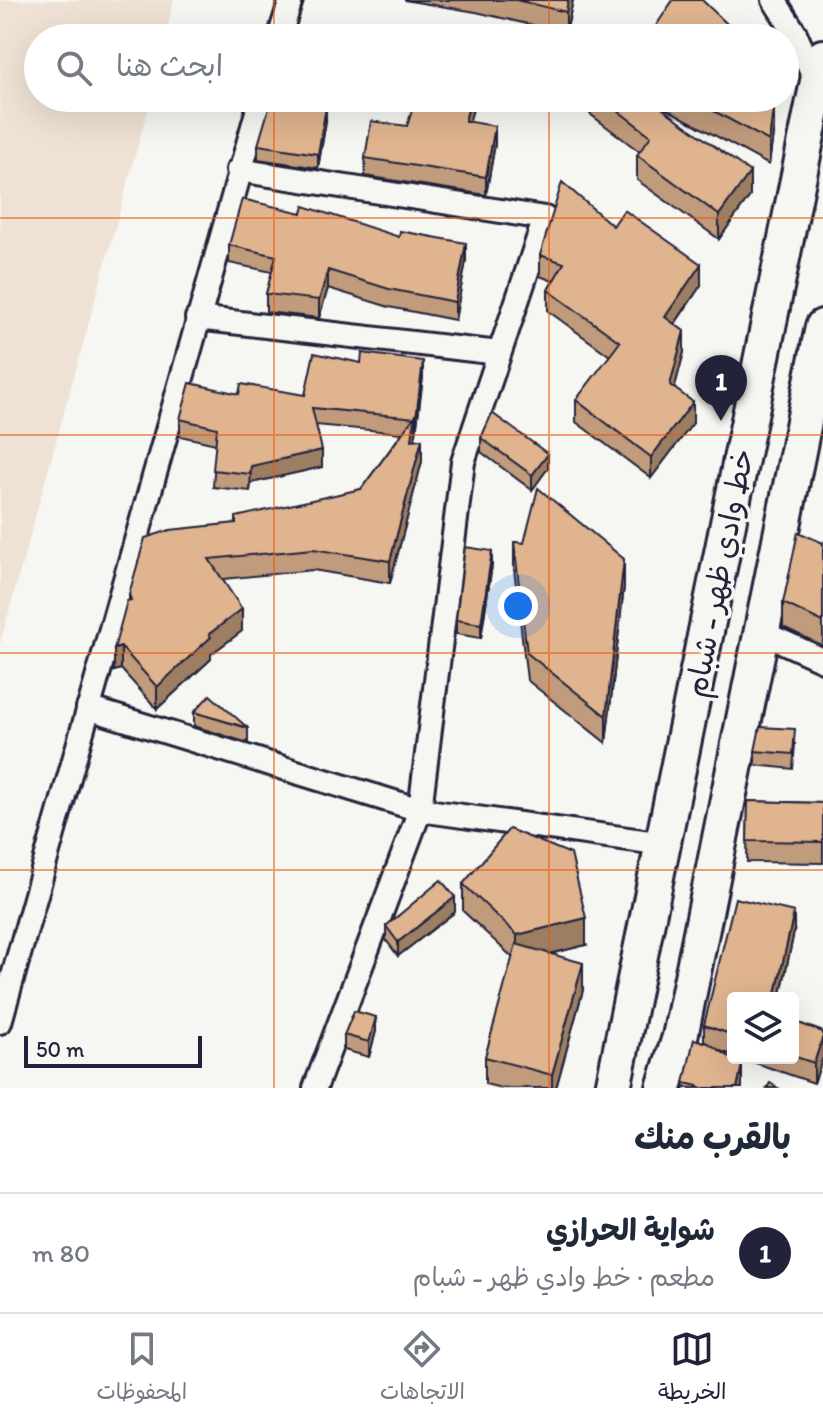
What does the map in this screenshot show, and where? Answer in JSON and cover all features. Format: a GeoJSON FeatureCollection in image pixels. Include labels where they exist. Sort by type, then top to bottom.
{"type":"FeatureCollection","features":[{"type":"Feature","properties":{"kind":"main road","name":"خط وادي ظهر - شبام"},"geometry":{"type":"LineString","coordinates":[[613,1088],[820,71]]}},
{"type":"Feature","properties":{"kind":"main road","name":"خط وادي ظهر - شبام"},"geometry":{"type":"LineString","coordinates":[[664,1088],[680,1037],[823,327]]}},
{"type":"Feature","properties":{"kind":"street"},"geometry":{"type":"LineString","coordinates":[[283,24],[291,0]]}},
{"type":"Feature","properties":{"kind":"street"},"geometry":{"type":"LineString","coordinates":[[774,0],[789,24]]}},
{"type":"Feature","properties":{"kind":"street"},"geometry":{"type":"LineString","coordinates":[[799,39],[820,71]]}},
{"type":"Feature","properties":{"kind":"street"},"geometry":{"type":"LineString","coordinates":[[0,1022],[257,112]]}},
{"type":"Feature","properties":{"kind":"street"},"geometry":{"type":"LineString","coordinates":[[238,170],[545,218],[463,462],[420,810],[315,1088]]}},
{"type":"Feature","properties":{"kind":"street"},"geometry":{"type":"LineString","coordinates":[[197,318],[499,353]]}},
{"type":"Feature","properties":{"kind":"street"},"geometry":{"type":"LineString","coordinates":[[761,632],[823,660]]}},
{"type":"Feature","properties":{"kind":"street"},"geometry":{"type":"LineString","coordinates":[[88,708],[420,810],[664,844]]}},
{"type":"Feature","properties":{"kind":"shaded area"},"geometry":{"type":"Polygon","coordinates":[[[0,0],[174,0],[168,24],[24,24],[24,112],[147,112],[0,644],[0,0]]]}},
{"type":"Feature","properties":{"kind":"building"},"geometry":{"type":"Polygon","coordinates":[[[516,0],[568,0],[566,12],[516,0]]]}},
{"type":"Feature","properties":{"kind":"building"},"geometry":{"type":"Polygon","coordinates":[[[673,0],[702,0],[727,24],[657,24],[673,0]]]}},
{"type":"Feature","properties":{"kind":"building"},"geometry":{"type":"Polygon","coordinates":[[[268,112],[325,112],[318,154],[258,145],[268,112]]]}},
{"type":"Feature","properties":{"kind":"building"},"geometry":{"type":"Polygon","coordinates":[[[412,112],[467,112],[465,121],[495,126],[486,177],[365,158],[371,121],[407,126],[412,112]]]}},
{"type":"Feature","properties":{"kind":"building"},"geometry":{"type":"Polygon","coordinates":[[[619,112],[667,112],[750,172],[719,215],[637,155],[651,136],[619,112]]]}},
{"type":"Feature","properties":{"kind":"building"},"geometry":{"type":"Polygon","coordinates":[[[716,112],[773,112],[769,141],[716,112]]]}},
{"type":"Feature","properties":{"kind":"building"},"geometry":{"type":"Polygon","coordinates":[[[562,182],[613,226],[624,210],[701,264],[665,317],[684,331],[670,385],[693,402],[651,457],[576,400],[620,342],[548,290],[564,263],[540,255],[562,182]]]}},
{"type":"Feature","properties":{"kind":"building"},"geometry":{"type":"Polygon","coordinates":[[[242,199],[302,213],[304,206],[399,237],[400,231],[466,243],[455,302],[389,289],[328,270],[319,300],[266,294],[276,256],[229,245],[242,199]]]}},
{"type":"Feature","properties":{"kind":"building"},"geometry":{"type":"Polygon","coordinates":[[[314,353],[361,363],[362,353],[423,361],[416,418],[312,408],[322,450],[251,466],[250,474],[213,470],[217,428],[180,419],[190,383],[239,394],[241,384],[305,395],[314,353]]]}},
{"type":"Feature","properties":{"kind":"building"},"geometry":{"type":"Polygon","coordinates":[[[492,413],[548,454],[532,475],[481,438],[492,413]]]}},
{"type":"Feature","properties":{"kind":"building"},"geometry":{"type":"Polygon","coordinates":[[[415,416],[412,440],[422,439],[390,561],[313,549],[209,559],[242,609],[209,634],[211,637],[157,687],[121,647],[114,649],[127,601],[131,600],[129,594],[145,538],[170,530],[236,523],[236,517],[361,489],[415,416]]]}},
{"type":"Feature","properties":{"kind":"building"},"geometry":{"type":"Polygon","coordinates":[[[538,488],[624,559],[606,716],[527,653],[514,542],[524,543],[538,488]]]}},
{"type":"Feature","properties":{"kind":"building"},"geometry":{"type":"Polygon","coordinates":[[[798,532],[823,543],[823,622],[783,603],[798,532]]]}},
{"type":"Feature","properties":{"kind":"building"},"geometry":{"type":"Polygon","coordinates":[[[465,547],[492,551],[481,624],[456,620],[465,547]]]}},
{"type":"Feature","properties":{"kind":"building"},"geometry":{"type":"Polygon","coordinates":[[[210,695],[248,728],[194,712],[210,695]]]}},
{"type":"Feature","properties":{"kind":"building"},"geometry":{"type":"Polygon","coordinates":[[[760,727],[795,729],[793,754],[755,751],[760,727]]]}},
{"type":"Feature","properties":{"kind":"building"},"geometry":{"type":"Polygon","coordinates":[[[748,801],[823,803],[823,842],[747,841],[748,801]]]}},
{"type":"Feature","properties":{"kind":"building"},"geometry":{"type":"Polygon","coordinates":[[[509,829],[571,854],[586,918],[517,935],[463,884],[509,829]]]}},
{"type":"Feature","properties":{"kind":"building"},"geometry":{"type":"Polygon","coordinates":[[[441,880],[455,897],[398,942],[386,926],[441,880]]]}},
{"type":"Feature","properties":{"kind":"building"},"geometry":{"type":"Polygon","coordinates":[[[735,898],[794,912],[776,992],[727,992],[727,1033],[704,1025],[735,898]]]}},
{"type":"Feature","properties":{"kind":"building"},"geometry":{"type":"Polygon","coordinates":[[[516,944],[583,963],[552,1075],[485,1057],[516,944]]]}},
{"type":"Feature","properties":{"kind":"building"},"geometry":{"type":"Polygon","coordinates":[[[354,1011],[376,1017],[369,1042],[344,1035],[354,1011]]]}},
{"type":"Feature","properties":{"kind":"building"},"geometry":{"type":"Polygon","coordinates":[[[799,1023],[823,1032],[814,1063],[799,1058],[799,1023]]]}},
{"type":"Feature","properties":{"kind":"building"},"geometry":{"type":"Polygon","coordinates":[[[694,1039],[708,1043],[727,1055],[727,1064],[742,1065],[737,1088],[697,1088],[684,1083],[694,1039]]]}},
{"type":"Feature","properties":{"kind":"place","name":"شواية الحرازي"},"geometry":{"type":"Point","coordinates":[721,421]}}]}
